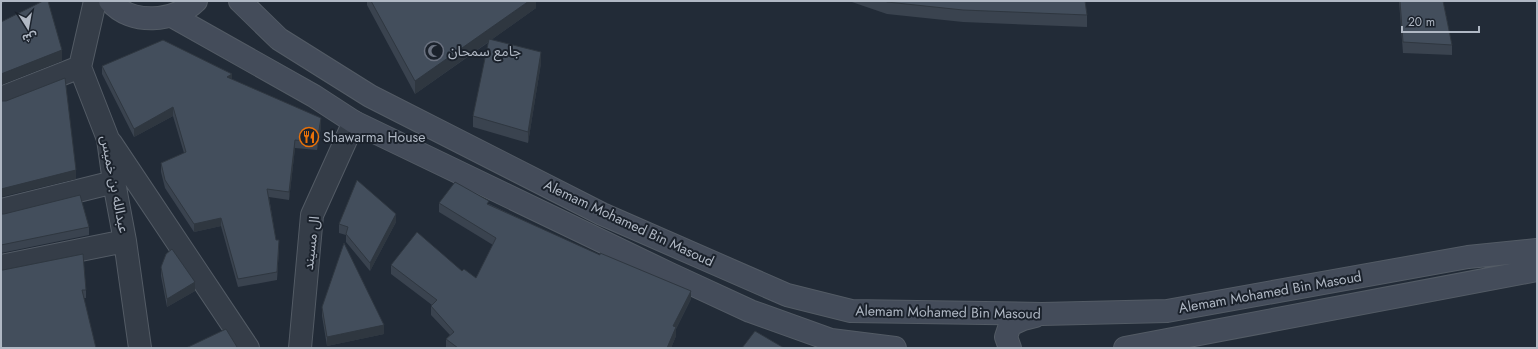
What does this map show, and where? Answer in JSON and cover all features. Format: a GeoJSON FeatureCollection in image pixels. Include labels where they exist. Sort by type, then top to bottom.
{"type":"FeatureCollection","features":[{"type":"Feature","properties":{"kind":"street"},"geometry":{"type":"LineString","coordinates":[[1,98],[80,67],[95,1]]}},
{"type":"Feature","properties":{"kind":"street"},"geometry":{"type":"LineString","coordinates":[[110,1],[131,15],[153,19],[172,16],[190,7],[196,1]]}},
{"type":"Feature","properties":{"kind":"street","name":"Alemam Mohamed Bin Masoud"},"geometry":{"type":"LineString","coordinates":[[240,1],[279,39],[370,96],[602,214],[786,295],[851,311],[1042,314],[1167,311],[1468,257],[1537,250]]}},
{"type":"Feature","properties":{"kind":"street","name":"Alemam Mohamed Bin Masoud"},"geometry":{"type":"LineString","coordinates":[[172,16],[314,96],[354,122],[662,271],[750,311],[831,340],[895,348]]}},
{"type":"Feature","properties":{"kind":"street","name":"عبدالله بن خميس"},"geometry":{"type":"LineString","coordinates":[[80,67],[108,139],[114,182],[125,240],[140,348]]}},
{"type":"Feature","properties":{"kind":"street","name":"ال مسيند"},"geometry":{"type":"LineString","coordinates":[[300,348],[312,215],[354,122]]}},
{"type":"Feature","properties":{"kind":"street"},"geometry":{"type":"LineString","coordinates":[[108,139],[248,348]]}},
{"type":"Feature","properties":{"kind":"street"},"geometry":{"type":"LineString","coordinates":[[1,210],[114,182]]}},
{"type":"Feature","properties":{"kind":"street"},"geometry":{"type":"LineString","coordinates":[[1,266],[125,240]]}},
{"type":"Feature","properties":{"kind":"street","name":"Alemam Mohamed Bin Masoud"},"geometry":{"type":"LineString","coordinates":[[1125,348],[1537,270]]}},
{"type":"Feature","properties":{"kind":"street"},"geometry":{"type":"LineString","coordinates":[[1010,348],[1006,337],[1010,326],[1023,319],[1042,314]]}},
{"type":"Feature","properties":{"kind":"building"},"geometry":{"type":"Polygon","coordinates":[[[43,1],[48,1],[62,50],[1,74],[1,22],[43,1]]]}},
{"type":"Feature","properties":{"kind":"building","name":"جامع سمحان"},"geometry":{"type":"Polygon","coordinates":[[[371,1],[529,1],[415,81],[371,1]]]}},
{"type":"Feature","properties":{"kind":"building"},"geometry":{"type":"Polygon","coordinates":[[[885,1],[1085,1],[1087,15],[963,10],[885,1]]]}},
{"type":"Feature","properties":{"kind":"building"},"geometry":{"type":"Polygon","coordinates":[[[1400,1],[1443,1],[1452,45],[1403,42],[1400,1]]]}},
{"type":"Feature","properties":{"kind":"building"},"geometry":{"type":"Polygon","coordinates":[[[489,39],[541,52],[528,132],[473,116],[489,39]]]}},
{"type":"Feature","properties":{"kind":"building"},"geometry":{"type":"Polygon","coordinates":[[[163,40],[232,74],[227,77],[321,118],[317,142],[295,140],[289,192],[267,189],[276,240],[279,240],[277,272],[238,279],[221,218],[194,224],[165,180],[161,163],[186,152],[173,107],[134,129],[102,66],[163,40]]]}},
{"type":"Feature","properties":{"kind":"building"},"geometry":{"type":"Polygon","coordinates":[[[65,78],[76,170],[1,189],[1,101],[6,101],[65,78]]]}},
{"type":"Feature","properties":{"kind":"building"},"geometry":{"type":"Polygon","coordinates":[[[357,180],[396,214],[370,263],[346,234],[348,227],[339,224],[357,180]]]}},
{"type":"Feature","properties":{"kind":"building"},"geometry":{"type":"Polygon","coordinates":[[[455,182],[489,201],[487,204],[600,255],[600,253],[691,291],[673,326],[676,327],[667,348],[458,348],[446,339],[454,332],[431,306],[437,300],[391,265],[417,232],[462,271],[464,269],[476,278],[496,238],[439,203],[455,182]]]}},
{"type":"Feature","properties":{"kind":"building"},"geometry":{"type":"Polygon","coordinates":[[[80,195],[89,227],[1,245],[1,214],[80,195]]]}},
{"type":"Feature","properties":{"kind":"building"},"geometry":{"type":"Polygon","coordinates":[[[344,243],[384,325],[327,337],[322,307],[344,243]]]}},
{"type":"Feature","properties":{"kind":"building"},"geometry":{"type":"Polygon","coordinates":[[[172,249],[195,282],[167,299],[161,267],[166,254],[172,249]]]}},
{"type":"Feature","properties":{"kind":"building"},"geometry":{"type":"Polygon","coordinates":[[[83,254],[86,290],[82,290],[96,348],[1,348],[1,270],[83,254]]]}},
{"type":"Feature","properties":{"kind":"building"},"geometry":{"type":"Polygon","coordinates":[[[226,329],[237,347],[186,348],[226,329]]]}},
{"type":"Feature","properties":{"kind":"building"},"geometry":{"type":"Polygon","coordinates":[[[755,331],[784,348],[742,348],[755,331]]]}},
{"type":"Feature","properties":{"kind":"place","name":"جامع سمحان"},"geometry":{"type":"Point","coordinates":[434,51]}},
{"type":"Feature","properties":{"kind":"place","name":"Shawarma House"},"geometry":{"type":"Point","coordinates":[309,137]}}]}
